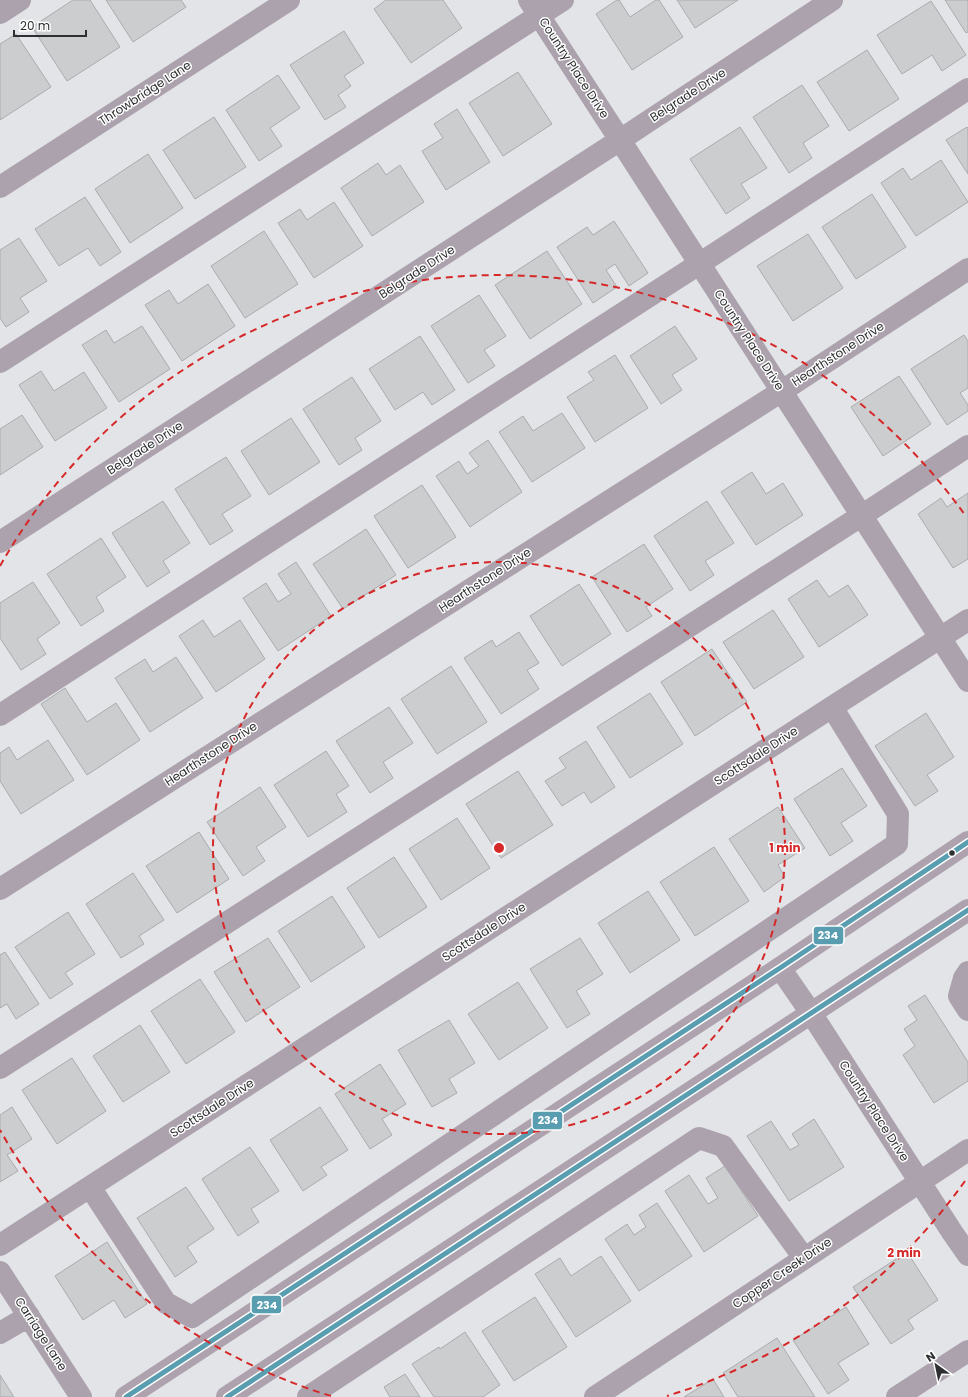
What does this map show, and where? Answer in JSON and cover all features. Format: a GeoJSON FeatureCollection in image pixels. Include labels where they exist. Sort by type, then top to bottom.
{"type":"FeatureCollection","features":[{"type":"Feature","properties":{"kind":"main road"},"geometry":{"type":"LineString","coordinates":[[126,1397],[780,968],[968,842]]}},
{"type":"Feature","properties":{"kind":"main road"},"geometry":{"type":"LineString","coordinates":[[227,1397],[968,910]]}},
{"type":"Feature","properties":{"kind":"street"},"geometry":{"type":"LineString","coordinates":[[0,13],[20,0]]}},
{"type":"Feature","properties":{"kind":"street","name":"Throwbridge Lane"},"geometry":{"type":"LineString","coordinates":[[0,187],[289,0]]}},
{"type":"Feature","properties":{"kind":"street"},"geometry":{"type":"LineString","coordinates":[[0,362],[534,8],[563,0]]}},
{"type":"Feature","properties":{"kind":"street","name":"Belgrade Drive"},"geometry":{"type":"LineString","coordinates":[[0,542],[620,140],[832,0]]}},
{"type":"Feature","properties":{"kind":"street","name":"Country Place Drive"},"geometry":{"type":"LineString","coordinates":[[534,8],[968,681]]}},
{"type":"Feature","properties":{"kind":"street"},"geometry":{"type":"LineString","coordinates":[[0,716],[968,89]]}},
{"type":"Feature","properties":{"kind":"street","name":"Hearthstone Drive"},"geometry":{"type":"LineString","coordinates":[[0,889],[782,391],[968,269]]}},
{"type":"Feature","properties":{"kind":"street"},"geometry":{"type":"LineString","coordinates":[[0,1068],[968,446]]}},
{"type":"Feature","properties":{"kind":"street","name":"Scottsdale Drive"},"geometry":{"type":"LineString","coordinates":[[0,1245],[968,620]]}},
{"type":"Feature","properties":{"kind":"street"},"geometry":{"type":"LineString","coordinates":[[90,1187],[166,1303],[192,1317],[897,844],[898,814],[832,707]]}},
{"type":"Feature","properties":{"kind":"street","name":"Country Place Drive"},"geometry":{"type":"LineString","coordinates":[[780,968],[811,1013],[919,1182],[968,1255]]}},
{"type":"Feature","properties":{"kind":"street"},"geometry":{"type":"LineString","coordinates":[[968,972],[964,978],[959,996],[968,1010]]}},
{"type":"Feature","properties":{"kind":"street"},"geometry":{"type":"LineString","coordinates":[[308,1397],[699,1138],[723,1146],[804,1258]]}},
{"type":"Feature","properties":{"kind":"street","name":"Copper Creek Drive"},"geometry":{"type":"LineString","coordinates":[[595,1397],[968,1150]]}},
{"type":"Feature","properties":{"kind":"street","name":"Carriage Lane"},"geometry":{"type":"LineString","coordinates":[[0,1272],[81,1397]]}},
{"type":"Feature","properties":{"kind":"street"},"geometry":{"type":"LineString","coordinates":[[0,1334],[29,1316]]}},
{"type":"Feature","properties":{"kind":"street"},"geometry":{"type":"LineString","coordinates":[[897,1397],[968,1350]]}},
{"type":"Feature","properties":{"kind":"building"},"geometry":{"type":"Polygon","coordinates":[[[73,0],[90,0],[120,47],[67,81],[32,27],[73,0]]]}},
{"type":"Feature","properties":{"kind":"building"},"geometry":{"type":"Polygon","coordinates":[[[106,0],[181,0],[186,7],[133,42],[106,0]]]}},
{"type":"Feature","properties":{"kind":"building"},"geometry":{"type":"Polygon","coordinates":[[[386,0],[443,0],[462,28],[411,63],[374,9],[386,0]]]}},
{"type":"Feature","properties":{"kind":"building"},"geometry":{"type":"Polygon","coordinates":[[[619,0],[630,17],[656,0],[659,0],[683,37],[632,70],[596,14],[619,0]]]}},
{"type":"Feature","properties":{"kind":"building"},"geometry":{"type":"Polygon","coordinates":[[[677,0],[738,0],[695,28],[677,0]]]}},
{"type":"Feature","properties":{"kind":"building"},"geometry":{"type":"Polygon","coordinates":[[[945,0],[968,0],[968,32],[966,33],[945,0]]]}},
{"type":"Feature","properties":{"kind":"building"},"geometry":{"type":"Polygon","coordinates":[[[931,1],[966,55],[942,71],[932,55],[902,74],[877,35],[931,1]]]}},
{"type":"Feature","properties":{"kind":"building"},"geometry":{"type":"Polygon","coordinates":[[[344,31],[364,63],[344,76],[351,86],[338,95],[346,107],[325,120],[290,65],[344,31]]]}},
{"type":"Feature","properties":{"kind":"building"},"geometry":{"type":"Polygon","coordinates":[[[16,34],[51,87],[0,120],[0,44],[16,34]]]}},
{"type":"Feature","properties":{"kind":"building"},"geometry":{"type":"Polygon","coordinates":[[[867,50],[899,99],[849,131],[817,82],[867,50]]]}},
{"type":"Feature","properties":{"kind":"building"},"geometry":{"type":"Polygon","coordinates":[[[518,72],[552,124],[503,156],[469,103],[518,72]]]}},
{"type":"Feature","properties":{"kind":"building"},"geometry":{"type":"Polygon","coordinates":[[[278,75],[300,108],[270,128],[282,146],[259,161],[226,110],[278,75]]]}},
{"type":"Feature","properties":{"kind":"building"},"geometry":{"type":"Polygon","coordinates":[[[802,85],[829,126],[803,143],[812,158],[789,173],[753,117],[802,85]]]}},
{"type":"Feature","properties":{"kind":"building"},"geometry":{"type":"Polygon","coordinates":[[[457,109],[490,162],[446,190],[422,151],[443,138],[434,124],[457,109]]]}},
{"type":"Feature","properties":{"kind":"building"},"geometry":{"type":"Polygon","coordinates":[[[214,117],[246,167],[195,199],[163,150],[214,117]]]}},
{"type":"Feature","properties":{"kind":"building"},"geometry":{"type":"Polygon","coordinates":[[[740,127],[767,168],[741,184],[750,198],[726,214],[690,159],[740,127]]]}},
{"type":"Feature","properties":{"kind":"building"},"geometry":{"type":"Polygon","coordinates":[[[967,127],[968,128],[968,174],[946,140],[967,127]]]}},
{"type":"Feature","properties":{"kind":"building"},"geometry":{"type":"Polygon","coordinates":[[[148,154],[183,208],[130,243],[95,189],[148,154]]]}},
{"type":"Feature","properties":{"kind":"building"},"geometry":{"type":"Polygon","coordinates":[[[941,160],[968,202],[916,236],[881,183],[903,168],[911,180],[941,160]]]}},
{"type":"Feature","properties":{"kind":"building"},"geometry":{"type":"Polygon","coordinates":[[[378,163],[386,175],[400,165],[424,202],[372,236],[341,188],[378,163]]]}},
{"type":"Feature","properties":{"kind":"building"},"geometry":{"type":"Polygon","coordinates":[[[872,194],[906,247],[856,279],[822,227],[872,194]]]}},
{"type":"Feature","properties":{"kind":"building"},"geometry":{"type":"Polygon","coordinates":[[[85,197],[121,252],[100,266],[88,248],[59,266],[35,229],[85,197]]]}},
{"type":"Feature","properties":{"kind":"building"},"geometry":{"type":"Polygon","coordinates":[[[334,202],[363,246],[314,278],[278,223],[300,209],[307,220],[334,202]]]}},
{"type":"Feature","properties":{"kind":"building"},"geometry":{"type":"Polygon","coordinates":[[[614,221],[648,273],[629,286],[615,264],[606,270],[617,287],[593,303],[557,247],[587,227],[593,235],[614,221]]]}},
{"type":"Feature","properties":{"kind":"building"},"geometry":{"type":"Polygon","coordinates":[[[264,231],[298,284],[245,318],[211,266],[264,231]]]}},
{"type":"Feature","properties":{"kind":"building"},"geometry":{"type":"Polygon","coordinates":[[[808,234],[843,288],[793,321],[757,266],[808,234]]]}},
{"type":"Feature","properties":{"kind":"building"},"geometry":{"type":"Polygon","coordinates":[[[19,238],[47,281],[20,298],[29,312],[6,327],[0,318],[0,250],[19,238]]]}},
{"type":"Feature","properties":{"kind":"building"},"geometry":{"type":"Polygon","coordinates":[[[547,251],[582,304],[530,339],[495,285],[547,251]]]}},
{"type":"Feature","properties":{"kind":"building"},"geometry":{"type":"Polygon","coordinates":[[[208,284],[235,326],[182,361],[145,305],[169,290],[178,304],[208,284]]]}},
{"type":"Feature","properties":{"kind":"building"},"geometry":{"type":"Polygon","coordinates":[[[479,295],[506,336],[484,350],[495,366],[468,383],[431,326],[479,295]]]}},
{"type":"Feature","properties":{"kind":"building"},"geometry":{"type":"Polygon","coordinates":[[[142,326],[170,369],[119,402],[82,345],[106,330],[114,343],[142,326]]]}},
{"type":"Feature","properties":{"kind":"building"},"geometry":{"type":"Polygon","coordinates":[[[675,326],[697,359],[672,375],[682,390],[661,404],[630,356],[675,326]]]}},
{"type":"Feature","properties":{"kind":"building"},"geometry":{"type":"Polygon","coordinates":[[[964,335],[968,341],[968,388],[960,393],[968,405],[968,411],[947,425],[911,369],[964,335]]]}},
{"type":"Feature","properties":{"kind":"building"},"geometry":{"type":"Polygon","coordinates":[[[420,336],[455,390],[432,405],[423,392],[395,410],[369,369],[420,336]]]}},
{"type":"Feature","properties":{"kind":"building"},"geometry":{"type":"Polygon","coordinates":[[[615,355],[648,408],[595,442],[567,397],[594,380],[588,372],[615,355]]]}},
{"type":"Feature","properties":{"kind":"building"},"geometry":{"type":"Polygon","coordinates":[[[41,371],[54,391],[84,372],[107,408],[55,441],[19,385],[41,371]]]}},
{"type":"Feature","properties":{"kind":"building"},"geometry":{"type":"Polygon","coordinates":[[[899,376],[931,424],[883,456],[851,407],[899,376]]]}},
{"type":"Feature","properties":{"kind":"building"},"geometry":{"type":"Polygon","coordinates":[[[352,377],[381,421],[355,438],[362,450],[339,465],[303,409],[352,377]]]}},
{"type":"Feature","properties":{"kind":"building"},"geometry":{"type":"Polygon","coordinates":[[[562,413],[585,448],[532,482],[499,432],[523,416],[533,431],[562,413]]]}},
{"type":"Feature","properties":{"kind":"building"},"geometry":{"type":"Polygon","coordinates":[[[22,415],[43,447],[0,475],[0,429],[22,415]]]}},
{"type":"Feature","properties":{"kind":"building"},"geometry":{"type":"Polygon","coordinates":[[[291,418],[320,462],[269,495],[241,451],[291,418]]]}},
{"type":"Feature","properties":{"kind":"building"},"geometry":{"type":"Polygon","coordinates":[[[488,440],[522,492],[470,527],[436,476],[459,461],[467,474],[479,466],[469,453],[488,440]]]}},
{"type":"Feature","properties":{"kind":"building"},"geometry":{"type":"Polygon","coordinates":[[[226,457],[251,496],[222,514],[233,531],[210,545],[175,489],[226,457]]]}},
{"type":"Feature","properties":{"kind":"building"},"geometry":{"type":"Polygon","coordinates":[[[752,472],[766,494],[783,483],[803,515],[756,545],[721,492],[752,472]]]}},
{"type":"Feature","properties":{"kind":"building"},"geometry":{"type":"Polygon","coordinates":[[[422,485],[456,537],[408,568],[374,516],[422,485]]]}},
{"type":"Feature","properties":{"kind":"building"},"geometry":{"type":"Polygon","coordinates":[[[968,493],[968,559],[953,568],[918,514],[941,498],[947,507],[968,493]]]}},
{"type":"Feature","properties":{"kind":"building"},"geometry":{"type":"Polygon","coordinates":[[[163,501],[190,543],[163,561],[170,572],[147,587],[112,533],[163,501]]]}},
{"type":"Feature","properties":{"kind":"building"},"geometry":{"type":"Polygon","coordinates":[[[707,501],[734,543],[705,561],[714,575],[690,591],[654,536],[707,501]]]}},
{"type":"Feature","properties":{"kind":"building"},"geometry":{"type":"Polygon","coordinates":[[[366,529],[396,575],[343,609],[313,564],[366,529]]]}},
{"type":"Feature","properties":{"kind":"building"},"geometry":{"type":"Polygon","coordinates":[[[101,538],[126,577],[96,597],[104,611],[81,626],[47,574],[101,538]]]}},
{"type":"Feature","properties":{"kind":"building"},"geometry":{"type":"Polygon","coordinates":[[[644,544],[673,589],[646,607],[652,616],[627,632],[592,577],[644,544]]]}},
{"type":"Feature","properties":{"kind":"building"},"geometry":{"type":"Polygon","coordinates":[[[296,562],[331,616],[278,651],[243,598],[266,583],[278,602],[291,594],[278,574],[296,562]]]}},
{"type":"Feature","properties":{"kind":"building"},"geometry":{"type":"Polygon","coordinates":[[[817,580],[829,597],[848,585],[868,615],[819,647],[788,599],[817,580]]]}},
{"type":"Feature","properties":{"kind":"building"},"geometry":{"type":"Polygon","coordinates":[[[33,582],[60,623],[37,639],[46,654],[21,670],[0,638],[0,603],[33,582]]]}},
{"type":"Feature","properties":{"kind":"building"},"geometry":{"type":"Polygon","coordinates":[[[579,584],[611,634],[562,666],[530,616],[579,584]]]}},
{"type":"Feature","properties":{"kind":"building"},"geometry":{"type":"Polygon","coordinates":[[[773,610],[804,657],[754,689],[723,642],[773,610]]]}},
{"type":"Feature","properties":{"kind":"building"},"geometry":{"type":"Polygon","coordinates":[[[203,620],[214,637],[240,620],[265,659],[216,692],[179,636],[203,620]]]}},
{"type":"Feature","properties":{"kind":"building"},"geometry":{"type":"Polygon","coordinates":[[[519,632],[539,663],[527,670],[539,689],[501,714],[464,658],[492,640],[496,647],[519,632]]]}},
{"type":"Feature","properties":{"kind":"building"},"geometry":{"type":"Polygon","coordinates":[[[712,649],[747,702],[695,736],[661,682],[712,649]]]}},
{"type":"Feature","properties":{"kind":"building"},"geometry":{"type":"Polygon","coordinates":[[[176,657],[203,698],[150,732],[115,678],[145,659],[153,672],[176,657]]]}},
{"type":"Feature","properties":{"kind":"building"},"geometry":{"type":"Polygon","coordinates":[[[451,666],[487,722],[437,754],[401,699],[451,666]]]}},
{"type":"Feature","properties":{"kind":"building"},"geometry":{"type":"Polygon","coordinates":[[[65,688],[87,722],[116,703],[140,740],[87,775],[41,704],[65,688]]]}},
{"type":"Feature","properties":{"kind":"building"},"geometry":{"type":"Polygon","coordinates":[[[650,693],[683,744],[630,778],[597,727],[650,693]]]}},
{"type":"Feature","properties":{"kind":"building"},"geometry":{"type":"Polygon","coordinates":[[[389,707],[413,743],[383,762],[393,778],[370,793],[336,741],[389,707]]]}},
{"type":"Feature","properties":{"kind":"building"},"geometry":{"type":"Polygon","coordinates":[[[926,713],[954,757],[927,775],[938,791],[915,806],[875,746],[926,713]]]}},
{"type":"Feature","properties":{"kind":"building"},"geometry":{"type":"Polygon","coordinates":[[[48,740],[74,780],[21,814],[0,781],[0,753],[9,747],[17,760],[48,740]]]}},
{"type":"Feature","properties":{"kind":"building"},"geometry":{"type":"Polygon","coordinates":[[[586,741],[615,787],[591,803],[584,792],[562,806],[545,781],[566,768],[559,758],[586,741]]]}},
{"type":"Feature","properties":{"kind":"building"},"geometry":{"type":"Polygon","coordinates":[[[326,751],[349,786],[336,794],[347,812],[308,837],[274,785],[326,751]]]}},
{"type":"Feature","properties":{"kind":"building"},"geometry":{"type":"Polygon","coordinates":[[[842,768],[867,806],[841,823],[853,841],[830,856],[794,799],[842,768]]]}},
{"type":"Feature","properties":{"kind":"building"},"geometry":{"type":"Polygon","coordinates":[[[518,771],[553,825],[501,858],[466,804],[518,771]]]}},
{"type":"Feature","properties":{"kind":"building"},"geometry":{"type":"Polygon","coordinates":[[[260,787],[286,827],[256,847],[265,861],[243,876],[207,822],[260,787]]]}},
{"type":"Feature","properties":{"kind":"building"},"geometry":{"type":"Polygon","coordinates":[[[778,807],[805,848],[778,865],[785,877],[764,892],[729,839],[778,807]]]}},
{"type":"Feature","properties":{"kind":"building"},"geometry":{"type":"Polygon","coordinates":[[[457,818],[490,868],[441,900],[409,849],[457,818]]]}},
{"type":"Feature","properties":{"kind":"building"},"geometry":{"type":"Polygon","coordinates":[[[199,832],[229,879],[177,913],[146,866],[199,832]]]}},
{"type":"Feature","properties":{"kind":"building"},"geometry":{"type":"Polygon","coordinates":[[[714,847],[749,901],[695,936],[660,882],[714,847]]]}},
{"type":"Feature","properties":{"kind":"building"},"geometry":{"type":"Polygon","coordinates":[[[394,857],[427,907],[379,938],[347,888],[394,857]]]}},
{"type":"Feature","properties":{"kind":"building"},"geometry":{"type":"Polygon","coordinates":[[[133,873],[164,920],[139,936],[144,944],[121,958],[86,904],[133,873]]]}},
{"type":"Feature","properties":{"kind":"building"},"geometry":{"type":"Polygon","coordinates":[[[648,891],[680,940],[630,973],[598,923],[648,891]]]}},
{"type":"Feature","properties":{"kind":"building"},"geometry":{"type":"Polygon","coordinates":[[[332,896],[365,947],[311,982],[278,931],[332,896]]]}},
{"type":"Feature","properties":{"kind":"building"},"geometry":{"type":"Polygon","coordinates":[[[68,912],[95,954],[65,973],[73,984],[50,999],[15,947],[68,912]]]}},
{"type":"Feature","properties":{"kind":"building"},"geometry":{"type":"Polygon","coordinates":[[[268,938],[300,987],[246,1022],[214,972],[268,938]]]}},
{"type":"Feature","properties":{"kind":"building"},"geometry":{"type":"Polygon","coordinates":[[[580,938],[603,974],[576,991],[590,1014],[567,1028],[530,969],[580,938]]]}},
{"type":"Feature","properties":{"kind":"building"},"geometry":{"type":"Polygon","coordinates":[[[5,952],[39,1004],[16,1019],[7,1004],[0,1008],[0,955],[5,952]]]}},
{"type":"Feature","properties":{"kind":"building"},"geometry":{"type":"Polygon","coordinates":[[[200,979],[235,1032],[186,1064],[151,1011],[200,979]]]}},
{"type":"Feature","properties":{"kind":"building"},"geometry":{"type":"Polygon","coordinates":[[[518,982],[548,1028],[499,1060],[468,1014],[518,982]]]}},
{"type":"Feature","properties":{"kind":"building"},"geometry":{"type":"Polygon","coordinates":[[[925,995],[968,1062],[968,1081],[934,1103],[903,1055],[915,1046],[904,1029],[917,1020],[908,1006],[925,995]]]}},
{"type":"Feature","properties":{"kind":"building"},"geometry":{"type":"Polygon","coordinates":[[[449,1020],[475,1063],[449,1079],[457,1093],[432,1107],[398,1050],[449,1020]]]}},
{"type":"Feature","properties":{"kind":"building"},"geometry":{"type":"Polygon","coordinates":[[[140,1025],[170,1072],[123,1102],[93,1056],[140,1025]]]}},
{"type":"Feature","properties":{"kind":"building"},"geometry":{"type":"Polygon","coordinates":[[[72,1058],[106,1111],[57,1144],[22,1090],[72,1058]]]}},
{"type":"Feature","properties":{"kind":"building"},"geometry":{"type":"Polygon","coordinates":[[[380,1064],[406,1104],[382,1119],[392,1135],[370,1149],[335,1094],[380,1064]]]}},
{"type":"Feature","properties":{"kind":"building"},"geometry":{"type":"Polygon","coordinates":[[[12,1107],[32,1139],[7,1155],[18,1171],[0,1182],[0,1115],[12,1107]]]}},
{"type":"Feature","properties":{"kind":"building"},"geometry":{"type":"Polygon","coordinates":[[[320,1107],[348,1150],[321,1167],[327,1175],[303,1191],[270,1140],[320,1107]]]}},
{"type":"Feature","properties":{"kind":"building"},"geometry":{"type":"Polygon","coordinates":[[[814,1119],[844,1167],[789,1201],[747,1136],[771,1121],[790,1150],[799,1145],[792,1134],[814,1119]]]}},
{"type":"Feature","properties":{"kind":"building"},"geometry":{"type":"Polygon","coordinates":[[[250,1147],[279,1191],[251,1209],[259,1222],[238,1236],[202,1179],[250,1147]]]}},
{"type":"Feature","properties":{"kind":"building"},"geometry":{"type":"Polygon","coordinates":[[[725,1166],[758,1216],[704,1252],[665,1191],[689,1175],[708,1204],[718,1198],[706,1178],[725,1166]]]}},
{"type":"Feature","properties":{"kind":"building"},"geometry":{"type":"Polygon","coordinates":[[[186,1187],[214,1229],[187,1247],[197,1262],[175,1277],[137,1218],[186,1187]]]}},
{"type":"Feature","properties":{"kind":"building"},"geometry":{"type":"Polygon","coordinates":[[[657,1203],[692,1256],[639,1291],[605,1239],[627,1224],[634,1235],[646,1227],[639,1215],[657,1203]]]}},
{"type":"Feature","properties":{"kind":"building"},"geometry":{"type":"Polygon","coordinates":[[[107,1242],[147,1304],[125,1318],[114,1300],[83,1320],[55,1276],[107,1242]]]}},
{"type":"Feature","properties":{"kind":"building"},"geometry":{"type":"Polygon","coordinates":[[[907,1252],[938,1300],[908,1320],[914,1329],[891,1344],[853,1287],[907,1252]]]}},
{"type":"Feature","properties":{"kind":"building"},"geometry":{"type":"Polygon","coordinates":[[[601,1256],[631,1301],[576,1337],[535,1274],[560,1258],[571,1276],[601,1256]]]}},
{"type":"Feature","properties":{"kind":"building"},"geometry":{"type":"Polygon","coordinates":[[[535,1297],[567,1347],[514,1381],[482,1331],[535,1297]]]}},
{"type":"Feature","properties":{"kind":"building"},"geometry":{"type":"Polygon","coordinates":[[[846,1307],[869,1344],[838,1363],[849,1380],[828,1394],[793,1340],[846,1307]]]}},
{"type":"Feature","properties":{"kind":"building"},"geometry":{"type":"Polygon","coordinates":[[[465,1332],[500,1385],[483,1397],[434,1397],[412,1364],[439,1347],[440,1349],[465,1332]]]}},
{"type":"Feature","properties":{"kind":"building"},"geometry":{"type":"Polygon","coordinates":[[[777,1338],[815,1397],[738,1397],[723,1373],[777,1338]]]}},
{"type":"Feature","properties":{"kind":"building"},"geometry":{"type":"Polygon","coordinates":[[[405,1374],[420,1397],[390,1397],[384,1387],[405,1374]]]}},
{"type":"Feature","properties":{"kind":"building"},"geometry":{"type":"Polygon","coordinates":[[[0,1375],[14,1397],[0,1397],[0,1375]]]}},
{"type":"Feature","properties":{"kind":"building"},"geometry":{"type":"Polygon","coordinates":[[[713,1379],[724,1397],[684,1397],[713,1379]]]}},
{"type":"Feature","properties":{"kind":"transit line","name":"234"},"geometry":{"type":"LineString","coordinates":[[126,1397],[780,968],[968,842]]}},
{"type":"Feature","properties":{"kind":"transit line","name":"234"},"geometry":{"type":"LineString","coordinates":[[227,1397],[968,910]]}}]}
